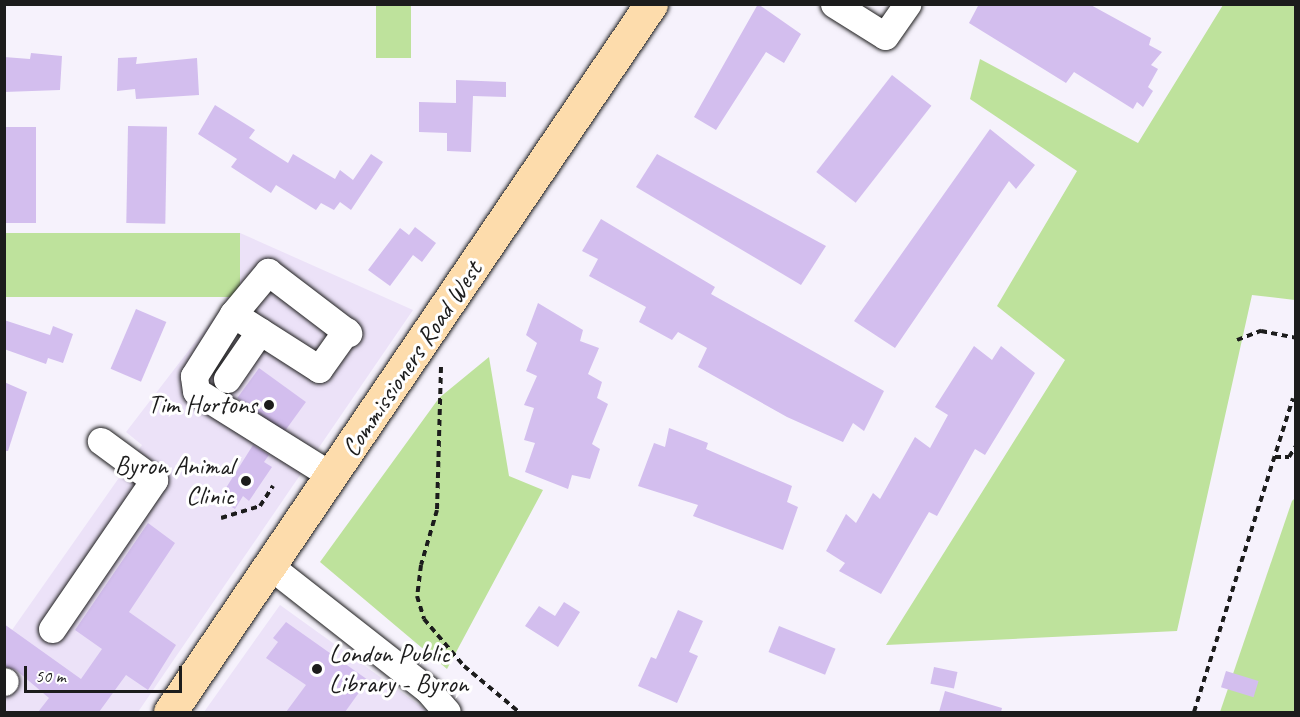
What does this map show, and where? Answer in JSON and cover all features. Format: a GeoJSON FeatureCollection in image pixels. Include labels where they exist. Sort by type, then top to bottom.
{"type":"FeatureCollection","features":[{"type":"Feature","properties":{"kind":"main road","name":"Commissioners Road West"},"geometry":{"type":"LineString","coordinates":[[170,712],[651,4]]}},
{"type":"Feature","properties":{"kind":"street"},"geometry":{"type":"LineString","coordinates":[[834,5],[885,36],[906,4]]}},
{"type":"Feature","properties":{"kind":"street"},"geometry":{"type":"LineString","coordinates":[[233,314],[319,369],[347,332],[270,272],[233,314],[194,376],[196,392],[332,476]]}},
{"type":"Feature","properties":{"kind":"street"},"geometry":{"type":"LineString","coordinates":[[227,379],[260,331]]}},
{"type":"Feature","properties":{"kind":"street"},"geometry":{"type":"LineString","coordinates":[[52,629],[154,480],[101,441]]}},
{"type":"Feature","properties":{"kind":"street"},"geometry":{"type":"LineString","coordinates":[[270,566],[427,689],[447,712]]}},
{"type":"Feature","properties":{"kind":"path"},"geometry":{"type":"LineString","coordinates":[[1237,340],[1261,331],[1296,338]]}},
{"type":"Feature","properties":{"kind":"path"},"geometry":{"type":"LineString","coordinates":[[441,367],[437,510],[421,565],[417,596],[424,619],[464,666],[519,712]]}},
{"type":"Feature","properties":{"kind":"path"},"geometry":{"type":"LineString","coordinates":[[1194,712],[1293,398]]}},
{"type":"Feature","properties":{"kind":"path"},"geometry":{"type":"LineString","coordinates":[[1275,457],[1289,457],[1296,446]]}},
{"type":"Feature","properties":{"kind":"path"},"geometry":{"type":"LineString","coordinates":[[221,518],[261,506],[273,486]]}},
{"type":"Feature","properties":{"kind":"shaded area"},"geometry":{"type":"Polygon","coordinates":[[[240,233],[413,310],[138,712],[5,712],[5,640],[142,445],[126,432],[226,302],[240,233]]]}},
{"type":"Feature","properties":{"kind":"shaded area"},"geometry":{"type":"Polygon","coordinates":[[[280,605],[429,712],[204,712],[280,605]]]}},
{"type":"Feature","properties":{"kind":"green space"},"geometry":{"type":"Polygon","coordinates":[[[376,5],[411,5],[411,58],[376,58],[376,5]]]}},
{"type":"Feature","properties":{"kind":"green space"},"geometry":{"type":"Polygon","coordinates":[[[1223,5],[1295,5],[1295,300],[1252,295],[1177,631],[886,645],[1065,360],[997,306],[1077,171],[970,99],[980,59],[1138,143],[1223,5]]]}},
{"type":"Feature","properties":{"kind":"green space"},"geometry":{"type":"Polygon","coordinates":[[[5,233],[240,233],[240,297],[5,297],[5,233]]]}},
{"type":"Feature","properties":{"kind":"green space"},"geometry":{"type":"Polygon","coordinates":[[[489,357],[509,476],[543,490],[447,669],[320,562],[439,398],[489,357]]]}},
{"type":"Feature","properties":{"kind":"green space"},"geometry":{"type":"Polygon","coordinates":[[[1295,498],[1295,712],[1220,712],[1292,501],[1295,498]]]}},
{"type":"Feature","properties":{"kind":"building"},"geometry":{"type":"Polygon","coordinates":[[[758,4],[801,34],[784,63],[766,52],[716,130],[694,117],[758,4]]]}},
{"type":"Feature","properties":{"kind":"building"},"geometry":{"type":"Polygon","coordinates":[[[979,4],[1089,4],[1151,38],[1149,45],[1162,52],[1151,65],[1158,69],[1148,87],[1153,91],[1143,107],[1137,102],[1133,109],[1074,72],[1066,83],[969,23],[979,4]]]}},
{"type":"Feature","properties":{"kind":"building"},"geometry":{"type":"Polygon","coordinates":[[[31,53],[62,56],[60,90],[4,92],[4,57],[30,59],[31,53]]]}},
{"type":"Feature","properties":{"kind":"building"},"geometry":{"type":"Polygon","coordinates":[[[137,57],[136,64],[197,58],[199,95],[136,99],[135,89],[117,91],[118,58],[137,57]]]}},
{"type":"Feature","properties":{"kind":"building"},"geometry":{"type":"Polygon","coordinates":[[[892,75],[931,106],[856,203],[816,172],[892,75]]]}},
{"type":"Feature","properties":{"kind":"building"},"geometry":{"type":"Polygon","coordinates":[[[456,80],[506,82],[506,97],[473,96],[471,152],[447,151],[447,133],[419,132],[419,102],[456,103],[456,80]]]}},
{"type":"Feature","properties":{"kind":"building"},"geometry":{"type":"Polygon","coordinates":[[[215,105],[255,130],[249,138],[288,163],[293,154],[335,179],[340,170],[353,180],[371,154],[383,162],[351,210],[340,202],[334,210],[321,203],[316,210],[276,185],[271,193],[231,167],[237,159],[198,134],[215,105]]]}},
{"type":"Feature","properties":{"kind":"building"},"geometry":{"type":"Polygon","coordinates":[[[128,126],[167,127],[165,224],[126,223],[128,126]]]}},
{"type":"Feature","properties":{"kind":"building"},"geometry":{"type":"Polygon","coordinates":[[[4,127],[36,127],[36,223],[4,223],[4,127]]]}},
{"type":"Feature","properties":{"kind":"building"},"geometry":{"type":"Polygon","coordinates":[[[990,129],[1035,165],[1016,189],[1009,181],[895,348],[854,321],[990,129]]]}},
{"type":"Feature","properties":{"kind":"building"},"geometry":{"type":"Polygon","coordinates":[[[657,154],[826,246],[801,285],[636,187],[657,154]]]}},
{"type":"Feature","properties":{"kind":"building"},"geometry":{"type":"Polygon","coordinates":[[[601,219],[715,287],[711,294],[884,391],[864,431],[853,423],[843,442],[787,417],[698,367],[707,348],[678,332],[672,340],[639,322],[646,307],[589,276],[598,259],[582,251],[601,219]]]}},
{"type":"Feature","properties":{"kind":"building"},"geometry":{"type":"Polygon","coordinates":[[[415,227],[436,243],[422,262],[413,255],[390,286],[368,270],[400,228],[409,235],[415,227]]]}},
{"type":"Feature","properties":{"kind":"building"},"geometry":{"type":"Polygon","coordinates":[[[538,303],[583,330],[580,341],[599,348],[588,374],[602,382],[597,398],[608,404],[592,444],[600,449],[590,479],[572,475],[568,489],[525,472],[535,443],[524,440],[534,408],[524,405],[537,376],[526,371],[537,343],[526,335],[538,303]]]}},
{"type":"Feature","properties":{"kind":"building"},"geometry":{"type":"Polygon","coordinates":[[[136,309],[166,322],[141,382],[111,369],[136,309]]]}},
{"type":"Feature","properties":{"kind":"building"},"geometry":{"type":"Polygon","coordinates":[[[4,320],[50,335],[53,326],[73,334],[63,363],[48,358],[46,364],[4,349],[4,320]]]}},
{"type":"Feature","properties":{"kind":"building"},"geometry":{"type":"Polygon","coordinates":[[[974,346],[992,360],[1001,346],[1035,373],[985,455],[975,449],[937,516],[929,512],[881,594],[839,571],[845,563],[826,551],[846,514],[856,523],[873,493],[880,499],[915,437],[930,448],[948,415],[935,407],[974,346]]]}},
{"type":"Feature","properties":{"kind":"building","name":"Tim Hortons"},"geometry":{"type":"Polygon","coordinates":[[[259,368],[306,402],[284,432],[237,398],[259,368]]]}},
{"type":"Feature","properties":{"kind":"building"},"geometry":{"type":"Polygon","coordinates":[[[4,382],[27,392],[8,451],[4,451],[4,382]]]}},
{"type":"Feature","properties":{"kind":"building"},"geometry":{"type":"Polygon","coordinates":[[[669,428],[708,443],[706,449],[792,486],[787,502],[798,507],[783,550],[693,516],[698,505],[638,486],[654,443],[665,447],[669,428]]]}},
{"type":"Feature","properties":{"kind":"building","name":"Byron Animal Clinic"},"geometry":{"type":"Polygon","coordinates":[[[253,445],[269,455],[264,462],[272,467],[249,501],[243,496],[235,509],[219,499],[253,445]]]}},
{"type":"Feature","properties":{"kind":"building"},"geometry":{"type":"Polygon","coordinates":[[[148,523],[175,543],[129,612],[176,645],[148,690],[126,675],[99,712],[38,712],[49,698],[16,670],[4,666],[4,624],[81,679],[102,649],[75,630],[148,523]]]}},
{"type":"Feature","properties":{"kind":"building"},"geometry":{"type":"Polygon","coordinates":[[[564,602],[580,612],[558,647],[525,626],[539,606],[555,616],[564,602]]]}},
{"type":"Feature","properties":{"kind":"building"},"geometry":{"type":"Polygon","coordinates":[[[678,610],[703,621],[689,652],[698,656],[677,703],[638,686],[651,657],[656,659],[678,610]]]}},
{"type":"Feature","properties":{"kind":"building","name":"London Public Library - Byron"},"geometry":{"type":"Polygon","coordinates":[[[286,622],[368,680],[345,712],[286,712],[306,685],[266,658],[278,642],[273,638],[286,622]]]}},
{"type":"Feature","properties":{"kind":"building"},"geometry":{"type":"Polygon","coordinates":[[[779,626],[836,649],[825,675],[769,652],[779,626]]]}},
{"type":"Feature","properties":{"kind":"building"},"geometry":{"type":"Polygon","coordinates":[[[934,667],[957,672],[954,689],[930,684],[934,667]]]}},
{"type":"Feature","properties":{"kind":"building"},"geometry":{"type":"Polygon","coordinates":[[[1226,671],[1259,681],[1254,697],[1221,687],[1226,671]]]}},
{"type":"Feature","properties":{"kind":"building"},"geometry":{"type":"Polygon","coordinates":[[[945,691],[1002,708],[1001,712],[939,712],[945,691]]]}},
{"type":"Feature","properties":{"kind":"place","name":"Tim Hortons"},"geometry":{"type":"Point","coordinates":[269,405]}},
{"type":"Feature","properties":{"kind":"place","name":"Byron Animal Clinic"},"geometry":{"type":"Point","coordinates":[246,481]}},
{"type":"Feature","properties":{"kind":"place","name":"London Public Library - Byron"},"geometry":{"type":"Point","coordinates":[317,669]}}]}
